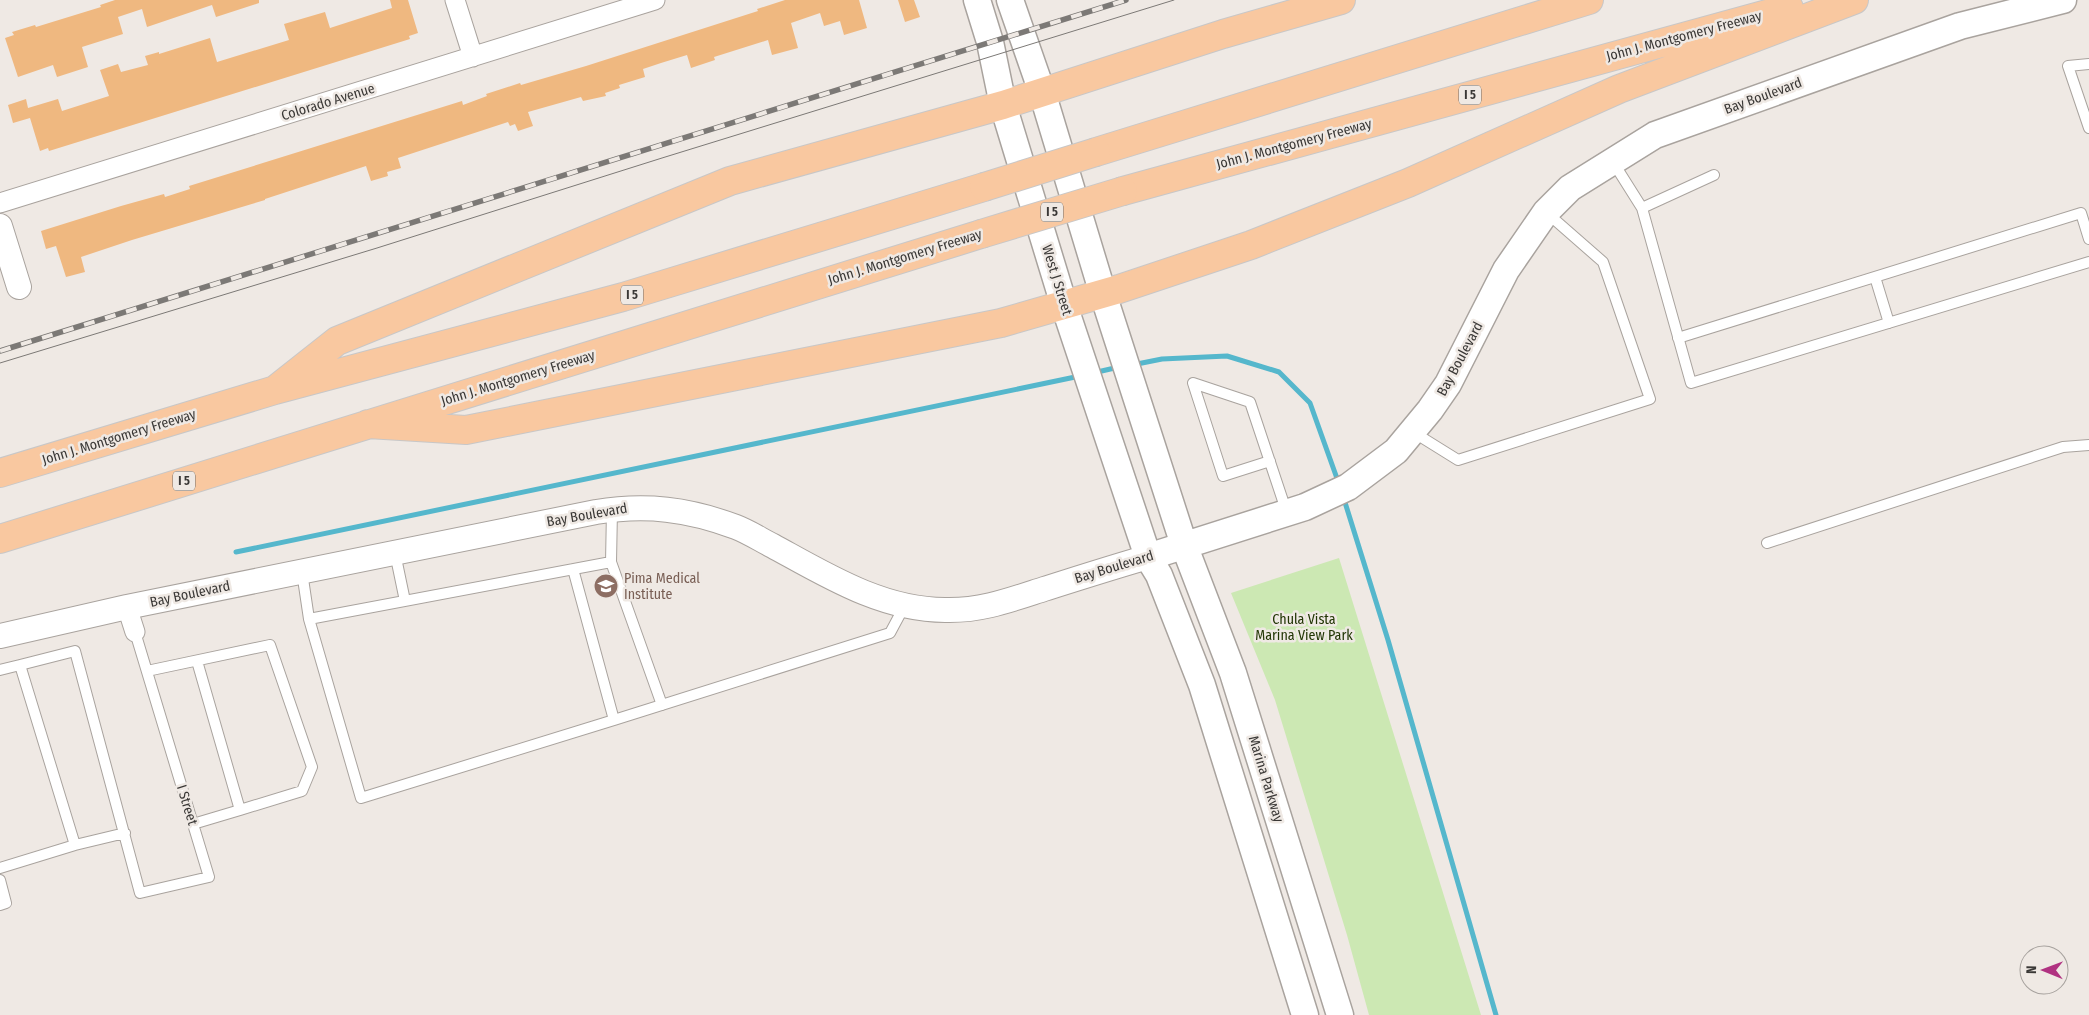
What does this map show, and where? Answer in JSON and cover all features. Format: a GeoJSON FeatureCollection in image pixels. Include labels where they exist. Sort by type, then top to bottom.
{"type":"FeatureCollection","features":[{"type":"Feature","properties":{"kind":"highway"},"geometry":{"type":"LineString","coordinates":[[276,390],[337,341],[730,181],[1003,106],[1223,34],[1341,0]]}},
{"type":"Feature","properties":{"kind":"highway","name":"John J. Montgomery Freeway"},"geometry":{"type":"LineString","coordinates":[[0,473],[276,390],[623,297],[1589,0]]}},
{"type":"Feature","properties":{"kind":"highway","name":"John J. Montgomery Freeway"},"geometry":{"type":"LineString","coordinates":[[0,538],[1123,191],[1817,0]]}},
{"type":"Feature","properties":{"kind":"highway"},"geometry":{"type":"LineString","coordinates":[[368,424],[466,430],[1001,323],[1102,294],[1251,245],[1408,183],[1619,89],[1854,0]]}},
{"type":"Feature","properties":{"kind":"main road","name":"West J Street"},"geometry":{"type":"LineString","coordinates":[[977,0],[990,42],[1003,106],[1064,305],[1148,557]]}},
{"type":"Feature","properties":{"kind":"main road"},"geometry":{"type":"LineString","coordinates":[[1010,0],[1042,92],[1102,294],[1184,545]]}},
{"type":"Feature","properties":{"kind":"main road","name":"Bay Boulevard"},"geometry":{"type":"LineString","coordinates":[[1148,557],[1288,514],[1321,500],[1348,487],[1396,451],[1413,432],[1448,384],[1506,270],[1546,212],[1570,188],[1655,135],[1960,26],[2062,0]]}},
{"type":"Feature","properties":{"kind":"main road","name":"Marina Parkway"},"geometry":{"type":"LineString","coordinates":[[1184,545],[1234,673],[1340,1015]]}},
{"type":"Feature","properties":{"kind":"main road"},"geometry":{"type":"LineString","coordinates":[[1148,557],[1159,576],[1202,685],[1305,1015]]}},
{"type":"Feature","properties":{"kind":"street"},"geometry":{"type":"LineString","coordinates":[[455,0],[474,57]]}},
{"type":"Feature","properties":{"kind":"street","name":"Colorado Avenue"},"geometry":{"type":"LineString","coordinates":[[0,203],[655,0]]}},
{"type":"Feature","properties":{"kind":"street"},"geometry":{"type":"LineString","coordinates":[[0,226],[19,287]]}},
{"type":"Feature","properties":{"kind":"street","name":"Bay Boulevard"},"geometry":{"type":"LineString","coordinates":[[0,636],[127,607],[629,507],[660,508],[701,515],[738,528],[841,582],[875,597],[905,605],[944,610],[981,608],[1148,557]]}},
{"type":"Feature","properties":{"kind":"street","name":"I Street"},"geometry":{"type":"LineString","coordinates":[[127,607],[135,632]]}},
{"type":"Feature","properties":{"kind":"lane"},"geometry":{"type":"LineString","coordinates":[[2089,64],[2068,66],[2085,104],[2089,128]]}},
{"type":"Feature","properties":{"kind":"lane"},"geometry":{"type":"LineString","coordinates":[[1613,161],[1642,208],[1691,384],[2089,262]]}},
{"type":"Feature","properties":{"kind":"lane"},"geometry":{"type":"LineString","coordinates":[[1642,208],[1714,175]]}},
{"type":"Feature","properties":{"kind":"lane"},"geometry":{"type":"LineString","coordinates":[[1413,432],[1458,460],[1650,399],[1603,262],[1546,212]]}},
{"type":"Feature","properties":{"kind":"lane"},"geometry":{"type":"LineString","coordinates":[[1678,338],[2085,212],[2089,239]]}},
{"type":"Feature","properties":{"kind":"lane"},"geometry":{"type":"LineString","coordinates":[[1875,277],[1889,323]]}},
{"type":"Feature","properties":{"kind":"lane"},"geometry":{"type":"LineString","coordinates":[[1270,461],[1223,476],[1192,383],[1250,402],[1288,514]]}},
{"type":"Feature","properties":{"kind":"lane"},"geometry":{"type":"LineString","coordinates":[[1767,543],[2063,447],[2089,444]]}},
{"type":"Feature","properties":{"kind":"lane"},"geometry":{"type":"LineString","coordinates":[[612,509],[611,562],[662,705]]}},
{"type":"Feature","properties":{"kind":"lane"},"geometry":{"type":"LineString","coordinates":[[395,553],[405,601]]}},
{"type":"Feature","properties":{"kind":"lane"},"geometry":{"type":"LineString","coordinates":[[309,619],[611,562]]}},
{"type":"Feature","properties":{"kind":"lane"},"geometry":{"type":"LineString","coordinates":[[573,569],[614,720]]}},
{"type":"Feature","properties":{"kind":"lane"},"geometry":{"type":"LineString","coordinates":[[302,572],[309,619],[361,798],[890,633],[905,605]]}},
{"type":"Feature","properties":{"kind":"lane","name":"I Street"},"geometry":{"type":"LineString","coordinates":[[125,833],[140,893],[209,877],[135,632]]}},
{"type":"Feature","properties":{"kind":"lane"},"geometry":{"type":"LineString","coordinates":[[147,671],[270,645],[312,767],[302,792],[193,824]]}},
{"type":"Feature","properties":{"kind":"lane"},"geometry":{"type":"LineString","coordinates":[[0,670],[75,651],[125,833],[75,845],[0,868]]}},
{"type":"Feature","properties":{"kind":"lane"},"geometry":{"type":"LineString","coordinates":[[196,661],[240,810]]}},
{"type":"Feature","properties":{"kind":"lane"},"geometry":{"type":"LineString","coordinates":[[20,665],[75,845]]}},
{"type":"Feature","properties":{"kind":"lane"},"geometry":{"type":"LineString","coordinates":[[0,880],[6,903],[0,905]]}},
{"type":"Feature","properties":{"kind":"green space","name":"Chula Vista Marina View Park"},"geometry":{"type":"Polygon","coordinates":[[[1339,558],[1481,1015],[1369,1015],[1347,935],[1275,700],[1231,593],[1339,558]]]}},
{"type":"Feature","properties":{"kind":"building"},"geometry":{"type":"Polygon","coordinates":[[[115,0],[259,0],[259,3],[216,17],[212,5],[147,27],[142,9],[118,17],[123,34],[82,47],[88,67],[57,77],[53,65],[18,77],[5,38],[14,35],[12,32],[35,25],[36,27],[101,7],[100,5],[115,0]]]}},
{"type":"Feature","properties":{"kind":"building"},"geometry":{"type":"Polygon","coordinates":[[[390,0],[408,0],[418,33],[409,36],[410,39],[49,151],[48,148],[40,151],[30,118],[13,123],[8,105],[26,99],[28,108],[58,99],[62,111],[109,96],[100,70],[118,64],[121,72],[148,65],[145,56],[159,52],[159,54],[210,38],[217,62],[289,40],[284,24],[325,12],[330,28],[392,8],[390,0]]]}},
{"type":"Feature","properties":{"kind":"building"},"geometry":{"type":"Polygon","coordinates":[[[785,0],[859,0],[867,28],[844,35],[840,21],[824,26],[820,13],[791,23],[798,48],[772,55],[768,40],[714,57],[715,60],[691,68],[687,55],[661,63],[643,69],[645,77],[619,85],[620,88],[605,93],[606,96],[583,101],[581,97],[528,112],[533,126],[518,131],[515,124],[510,126],[508,122],[398,158],[401,168],[387,172],[388,176],[371,181],[366,166],[265,200],[132,240],[81,257],[85,272],[66,277],[56,246],[46,249],[41,231],[164,194],[165,197],[190,189],[189,186],[462,101],[463,105],[487,96],[486,94],[586,66],[758,11],[757,9],[785,0]]]}},
{"type":"Feature","properties":{"kind":"building"},"geometry":{"type":"Polygon","coordinates":[[[898,0],[914,0],[920,17],[905,22],[898,0]]]}},
{"type":"Feature","properties":{"kind":"waterway"},"geometry":{"type":"LineString","coordinates":[[1132,365],[1162,359],[1227,356],[1279,372],[1310,403],[1339,484]]}},
{"type":"Feature","properties":{"kind":"waterway"},"geometry":{"type":"LineString","coordinates":[[1093,373],[1119,367]]}},
{"type":"Feature","properties":{"kind":"waterway"},"geometry":{"type":"LineString","coordinates":[[236,552],[1080,376]]}},
{"type":"Feature","properties":{"kind":"waterway"},"geometry":{"type":"LineString","coordinates":[[1343,496],[1388,640],[1496,1015]]}},
{"type":"Feature","properties":{"kind":"tram line"},"geometry":{"type":"LineString","coordinates":[[0,363],[1174,0]]}},
{"type":"Feature","properties":{"kind":"railway"},"geometry":{"type":"LineString","coordinates":[[0,351],[1126,0]]}},
{"type":"Feature","properties":{"kind":"place","name":"Pima Medical Institute"},"geometry":{"type":"Point","coordinates":[606,586]}}]}
